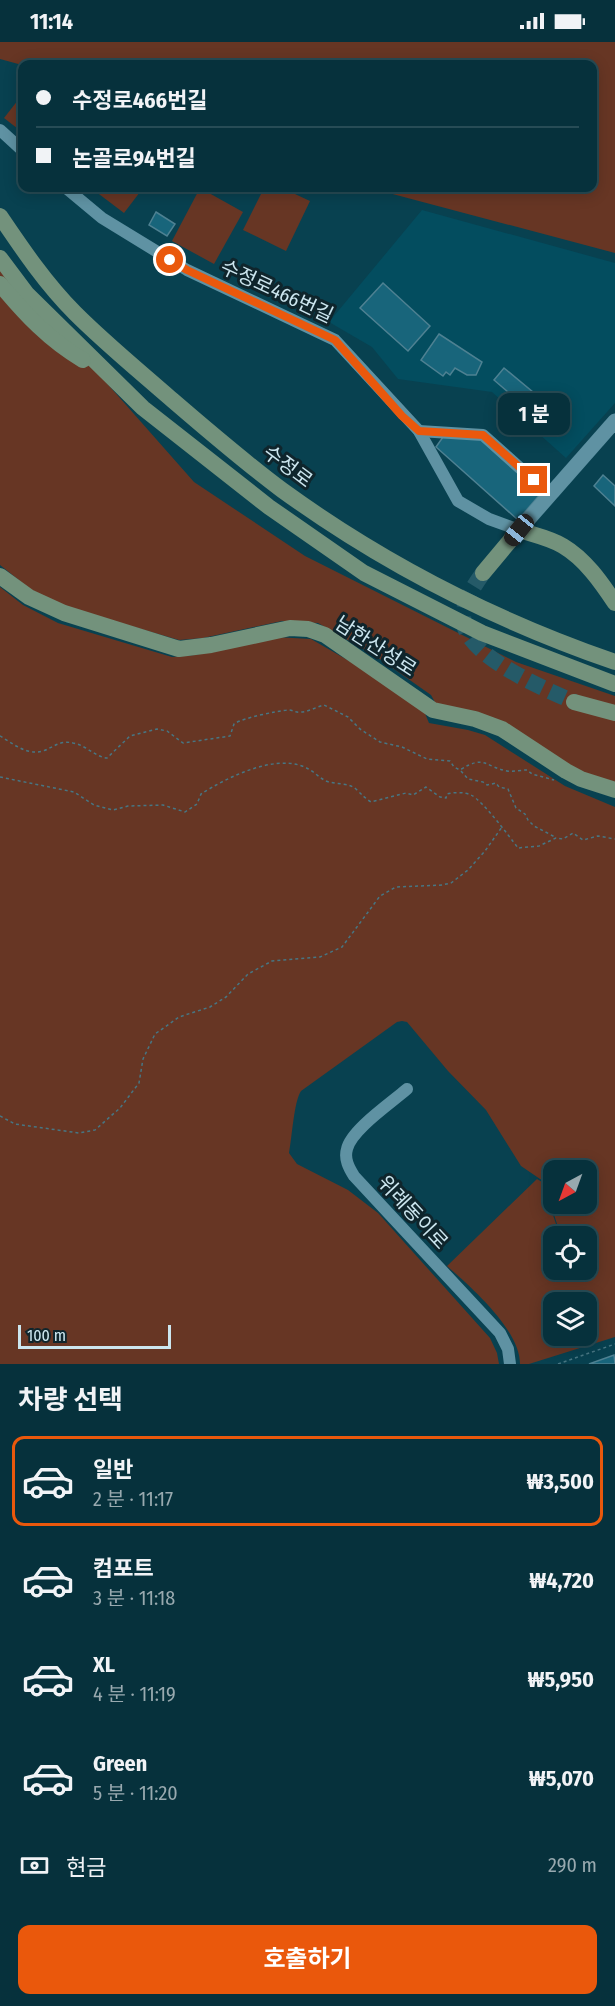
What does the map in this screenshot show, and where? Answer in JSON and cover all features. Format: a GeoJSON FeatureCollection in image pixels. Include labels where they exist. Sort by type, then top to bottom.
{"type":"FeatureCollection","features":[{"type":"Feature","properties":{"kind":"main road","name":"수정로"},"geometry":{"type":"LineString","coordinates":[[0,216],[32,264],[75,312],[213,435],[282,489],[367,547],[457,597],[557,642],[615,663]]}},
{"type":"Feature","properties":{"kind":"main road"},"geometry":{"type":"LineString","coordinates":[[0,258],[27,294],[143,408],[269,507],[364,573],[482,633],[615,684]]}},
{"type":"Feature","properties":{"kind":"main road"},"geometry":{"type":"LineString","coordinates":[[0,284],[34,323],[63,348],[105,373]]}},
{"type":"Feature","properties":{"kind":"main road"},"geometry":{"type":"LineString","coordinates":[[483,573],[519,530],[551,540],[576,556],[599,580],[615,603]]}},
{"type":"Feature","properties":{"kind":"main road","name":"남한산성로"},"geometry":{"type":"LineString","coordinates":[[0,576],[29,597],[64,613],[179,649],[211,645],[290,628],[308,629],[325,635],[433,710],[475,719],[502,729],[566,771],[615,790]]}},
{"type":"Feature","properties":{"kind":"main road"},"geometry":{"type":"LineString","coordinates":[[574,702],[615,713]]}},
{"type":"Feature","properties":{"kind":"street"},"geometry":{"type":"LineString","coordinates":[[0,130],[18,146]]}},
{"type":"Feature","properties":{"kind":"street","name":"수정로466번길"},"geometry":{"type":"LineString","coordinates":[[71,192],[102,218],[187,270],[335,340],[402,416],[419,431],[458,501],[489,519],[519,530]]}},
{"type":"Feature","properties":{"kind":"street"},"geometry":{"type":"LineString","coordinates":[[519,530],[615,421]]}},
{"type":"Feature","properties":{"kind":"street"},"geometry":{"type":"LineString","coordinates":[[419,431],[483,435],[550,495]]}},
{"type":"Feature","properties":{"kind":"street","name":"위례동이로"},"geometry":{"type":"LineString","coordinates":[[407,1089],[355,1134],[347,1149],[347,1165],[354,1176],[500,1333],[508,1349],[510,1364]]}},
{"type":"Feature","properties":{"kind":"path"},"geometry":{"type":"LineString","coordinates":[[0,736],[25,751],[44,751],[57,743],[68,742],[83,746],[101,758],[107,758],[130,736],[138,733],[157,729],[167,731],[183,743],[203,741],[230,736],[234,724],[245,717],[256,717],[285,710],[302,712],[324,705],[348,717],[360,729],[380,742],[402,747],[427,759],[450,761],[471,781],[483,782],[487,785],[496,783],[499,787],[508,789],[516,808],[525,814],[534,826],[556,838],[562,839],[573,833],[583,840],[598,836],[615,838]]}},
{"type":"Feature","properties":{"kind":"path"},"geometry":{"type":"LineString","coordinates":[[460,770],[478,762],[487,762],[508,771],[527,770],[532,774],[553,780]]}},
{"type":"Feature","properties":{"kind":"path"},"geometry":{"type":"LineString","coordinates":[[0,777],[74,792],[94,805],[113,810],[128,806],[163,806],[185,812],[197,804],[201,794],[242,772],[257,767],[299,765],[317,772],[326,780],[357,790],[361,796],[371,802],[406,793],[413,795],[426,787],[440,797],[446,798],[447,794],[456,792],[472,795],[518,848],[539,846],[556,838]]}},
{"type":"Feature","properties":{"kind":"path"},"geometry":{"type":"LineString","coordinates":[[0,1116],[15,1124],[79,1132],[95,1130],[120,1108],[139,1083],[143,1059],[155,1034],[179,1017],[210,1007],[226,997],[248,974],[272,961],[320,957],[342,947],[380,896],[396,887],[451,883],[468,870],[502,827]]}},
{"type":"Feature","properties":{"kind":"path"},"geometry":{"type":"LineString","coordinates":[[558,1364],[615,1344]]}},
{"type":"Feature","properties":{"kind":"shaded area"},"geometry":{"type":"Polygon","coordinates":[[[0,42],[615,42],[615,253],[385,192],[597,192],[597,60],[137,59],[18,60],[18,64],[0,59],[0,42]]]}},
{"type":"Feature","properties":{"kind":"shaded area"},"geometry":{"type":"Polygon","coordinates":[[[18,100],[18,129],[4,118],[18,100]]]}},
{"type":"Feature","properties":{"kind":"shaded area"},"geometry":{"type":"Polygon","coordinates":[[[96,192],[140,192],[124,213],[96,192]]]}},
{"type":"Feature","properties":{"kind":"shaded area"},"geometry":{"type":"Polygon","coordinates":[[[198,192],[207,192],[243,212],[214,264],[172,241],[198,192]]]}},
{"type":"Feature","properties":{"kind":"shaded area"},"geometry":{"type":"Polygon","coordinates":[[[262,192],[291,192],[310,201],[286,251],[243,230],[262,192]]]}},
{"type":"Feature","properties":{"kind":"shaded area"},"geometry":{"type":"Polygon","coordinates":[[[422,210],[615,263],[615,403],[566,458],[492,392],[398,379],[372,347],[329,322],[422,210]]]}},
{"type":"Feature","properties":{"kind":"shaded area"},"geometry":{"type":"Polygon","coordinates":[[[0,255],[29,295],[194,482],[305,556],[516,662],[615,696],[615,784],[572,769],[437,706],[431,695],[377,657],[318,623],[282,621],[203,638],[179,640],[65,607],[30,589],[0,565],[0,255]]]}},
{"type":"Feature","properties":{"kind":"shaded area"},"geometry":{"type":"Polygon","coordinates":[[[0,587],[23,605],[58,623],[172,657],[195,655],[275,637],[311,639],[370,673],[424,711],[429,723],[485,735],[565,786],[615,807],[615,1337],[597,1343],[597,1292],[543,1292],[543,1346],[586,1346],[529,1364],[520,1364],[512,1337],[493,1310],[447,1266],[537,1179],[543,1185],[543,1214],[553,1214],[557,1226],[543,1226],[543,1280],[597,1280],[597,1226],[558,1226],[554,1214],[597,1214],[597,1160],[543,1160],[543,1181],[521,1166],[486,1110],[448,1071],[407,1022],[397,1022],[301,1091],[295,1111],[289,1153],[297,1164],[348,1190],[378,1213],[490,1338],[499,1364],[0,1364],[0,587]]]}},
{"type":"Feature","properties":{"kind":"building"},"geometry":{"type":"Polygon","coordinates":[[[156,212],[175,224],[167,236],[149,225],[156,212]]]}},
{"type":"Feature","properties":{"kind":"building"},"geometry":{"type":"Polygon","coordinates":[[[383,283],[430,326],[408,351],[360,308],[383,283]]]}},
{"type":"Feature","properties":{"kind":"building"},"geometry":{"type":"Polygon","coordinates":[[[439,334],[482,362],[476,375],[467,375],[455,368],[450,375],[446,372],[443,376],[421,360],[439,334]]]}},
{"type":"Feature","properties":{"kind":"building"},"geometry":{"type":"Polygon","coordinates":[[[504,368],[569,422],[558,435],[494,380],[504,368]]]}},
{"type":"Feature","properties":{"kind":"building"},"geometry":{"type":"Polygon","coordinates":[[[443,437],[480,438],[543,491],[518,520],[436,447],[443,437]]]}},
{"type":"Feature","properties":{"kind":"building"},"geometry":{"type":"Polygon","coordinates":[[[603,475],[615,486],[615,506],[594,486],[603,475]]]}},
{"type":"Feature","properties":{"kind":"building"},"geometry":{"type":"Polygon","coordinates":[[[614,1355],[615,1364],[589,1364],[614,1355]]]}},
{"type":"Feature","properties":{"kind":"tunnel"},"geometry":{"type":"LineString","coordinates":[[483,573],[463,613],[465,628],[472,640],[497,662],[513,672],[574,702]]}},
{"type":"Feature","properties":{"kind":"route"},"geometry":{"type":"LineString","coordinates":[[170,260],[335,340],[402,416],[419,431],[483,435],[534,480]]}}]}
